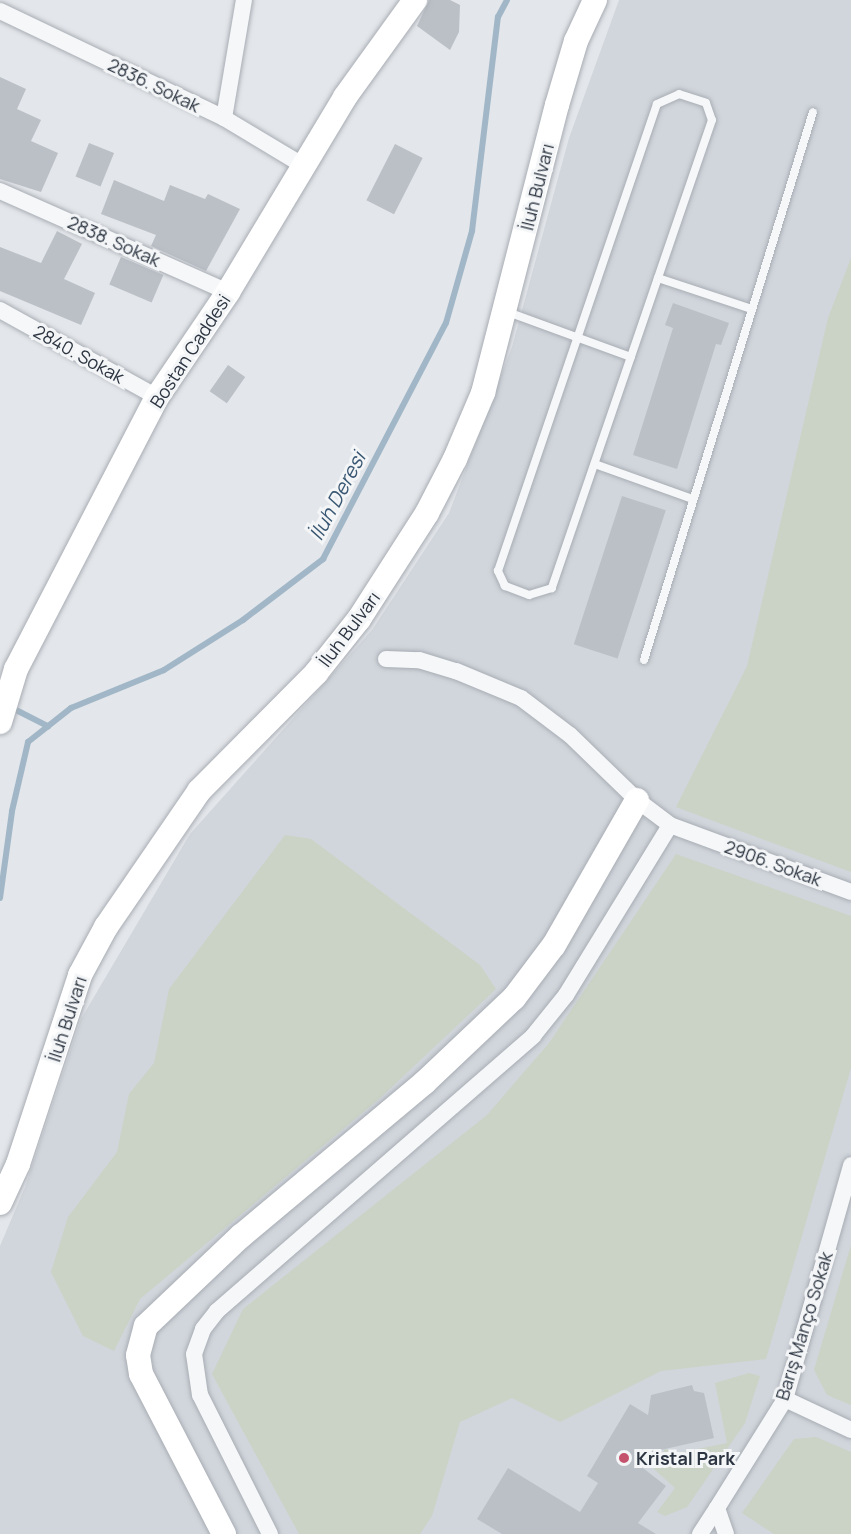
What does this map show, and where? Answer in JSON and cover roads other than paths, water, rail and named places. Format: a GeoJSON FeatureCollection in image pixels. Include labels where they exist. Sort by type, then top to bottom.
{"type":"FeatureCollection","features":[{"type":"Feature","properties":{"kind":"street"},"geometry":{"type":"LineString","coordinates":[[0,4],[2,0]]}},
{"type":"Feature","properties":{"kind":"street"},"geometry":{"type":"LineString","coordinates":[[224,118],[244,0]]}},
{"type":"Feature","properties":{"kind":"street","name":"Bostan Caddesi"},"geometry":{"type":"LineString","coordinates":[[0,722],[8,667],[157,397],[228,292],[345,97],[416,0]]}},
{"type":"Feature","properties":{"kind":"street","name":"İluh Bulvarı"},"geometry":{"type":"LineString","coordinates":[[0,1203],[30,1132],[80,975],[106,927],[199,791],[316,673],[395,564],[427,513],[478,404],[567,73],[595,0]]}},
{"type":"Feature","properties":{"kind":"street","name":"2836. Sokak"},"geometry":{"type":"LineString","coordinates":[[0,11],[224,118],[304,166]]}},
{"type":"Feature","properties":{"kind":"street","name":"2838. Sokak"},"geometry":{"type":"LineString","coordinates":[[0,191],[228,292]]}},
{"type":"Feature","properties":{"kind":"street","name":"2840. Sokak"},"geometry":{"type":"LineString","coordinates":[[0,311],[157,397]]}},
{"type":"Feature","properties":{"kind":"street","name":"2906. Sokak"},"geometry":{"type":"LineString","coordinates":[[386,659],[419,660],[456,671],[521,698],[570,735],[637,800],[670,825],[851,892]]}},
{"type":"Feature","properties":{"kind":"street"},"geometry":{"type":"LineString","coordinates":[[224,1534],[141,1374],[138,1355],[146,1326],[232,1244],[424,1083],[514,998],[554,945],[637,800]]}},
{"type":"Feature","properties":{"kind":"street"},"geometry":{"type":"LineString","coordinates":[[270,1534],[200,1395],[194,1354],[203,1329],[217,1311],[533,1036],[566,995],[670,825]]}},
{"type":"Feature","properties":{"kind":"street","name":"Barış Manço Sokak"},"geometry":{"type":"LineString","coordinates":[[700,1534],[785,1399],[851,1165]]}},
{"type":"Feature","properties":{"kind":"street"},"geometry":{"type":"LineString","coordinates":[[785,1399],[851,1430]]}},
{"type":"Feature","properties":{"kind":"street"},"geometry":{"type":"LineString","coordinates":[[717,1508],[726,1534]]}},
{"type":"Feature","properties":{"kind":"lane"},"geometry":{"type":"LineString","coordinates":[[679,94],[706,103],[712,120],[658,278],[552,588],[529,595],[505,586],[498,572],[657,104],[679,94]]}},
{"type":"Feature","properties":{"kind":"lane"},"geometry":{"type":"LineString","coordinates":[[644,660],[813,112]]}},
{"type":"Feature","properties":{"kind":"lane"},"geometry":{"type":"LineString","coordinates":[[658,278],[752,309]]}},
{"type":"Feature","properties":{"kind":"lane"},"geometry":{"type":"LineString","coordinates":[[504,310],[631,357]]}},
{"type":"Feature","properties":{"kind":"lane"},"geometry":{"type":"LineString","coordinates":[[594,464],[693,499]]}},
{"type":"Feature","properties":{"kind":"waterway","name":"İluh Deresi"},"geometry":{"type":"LineString","coordinates":[[0,898],[12,811],[28,742],[71,708],[164,670],[243,620],[323,559],[446,323],[472,231],[498,17],[507,0]]}},
{"type":"Feature","properties":{"kind":"waterway"},"geometry":{"type":"LineString","coordinates":[[18,711],[48,726]]}},
{"type":"Feature","properties":{"kind":"place","name":"Kristal Park"},"geometry":{"type":"Point","coordinates":[624,1458]}}]}
